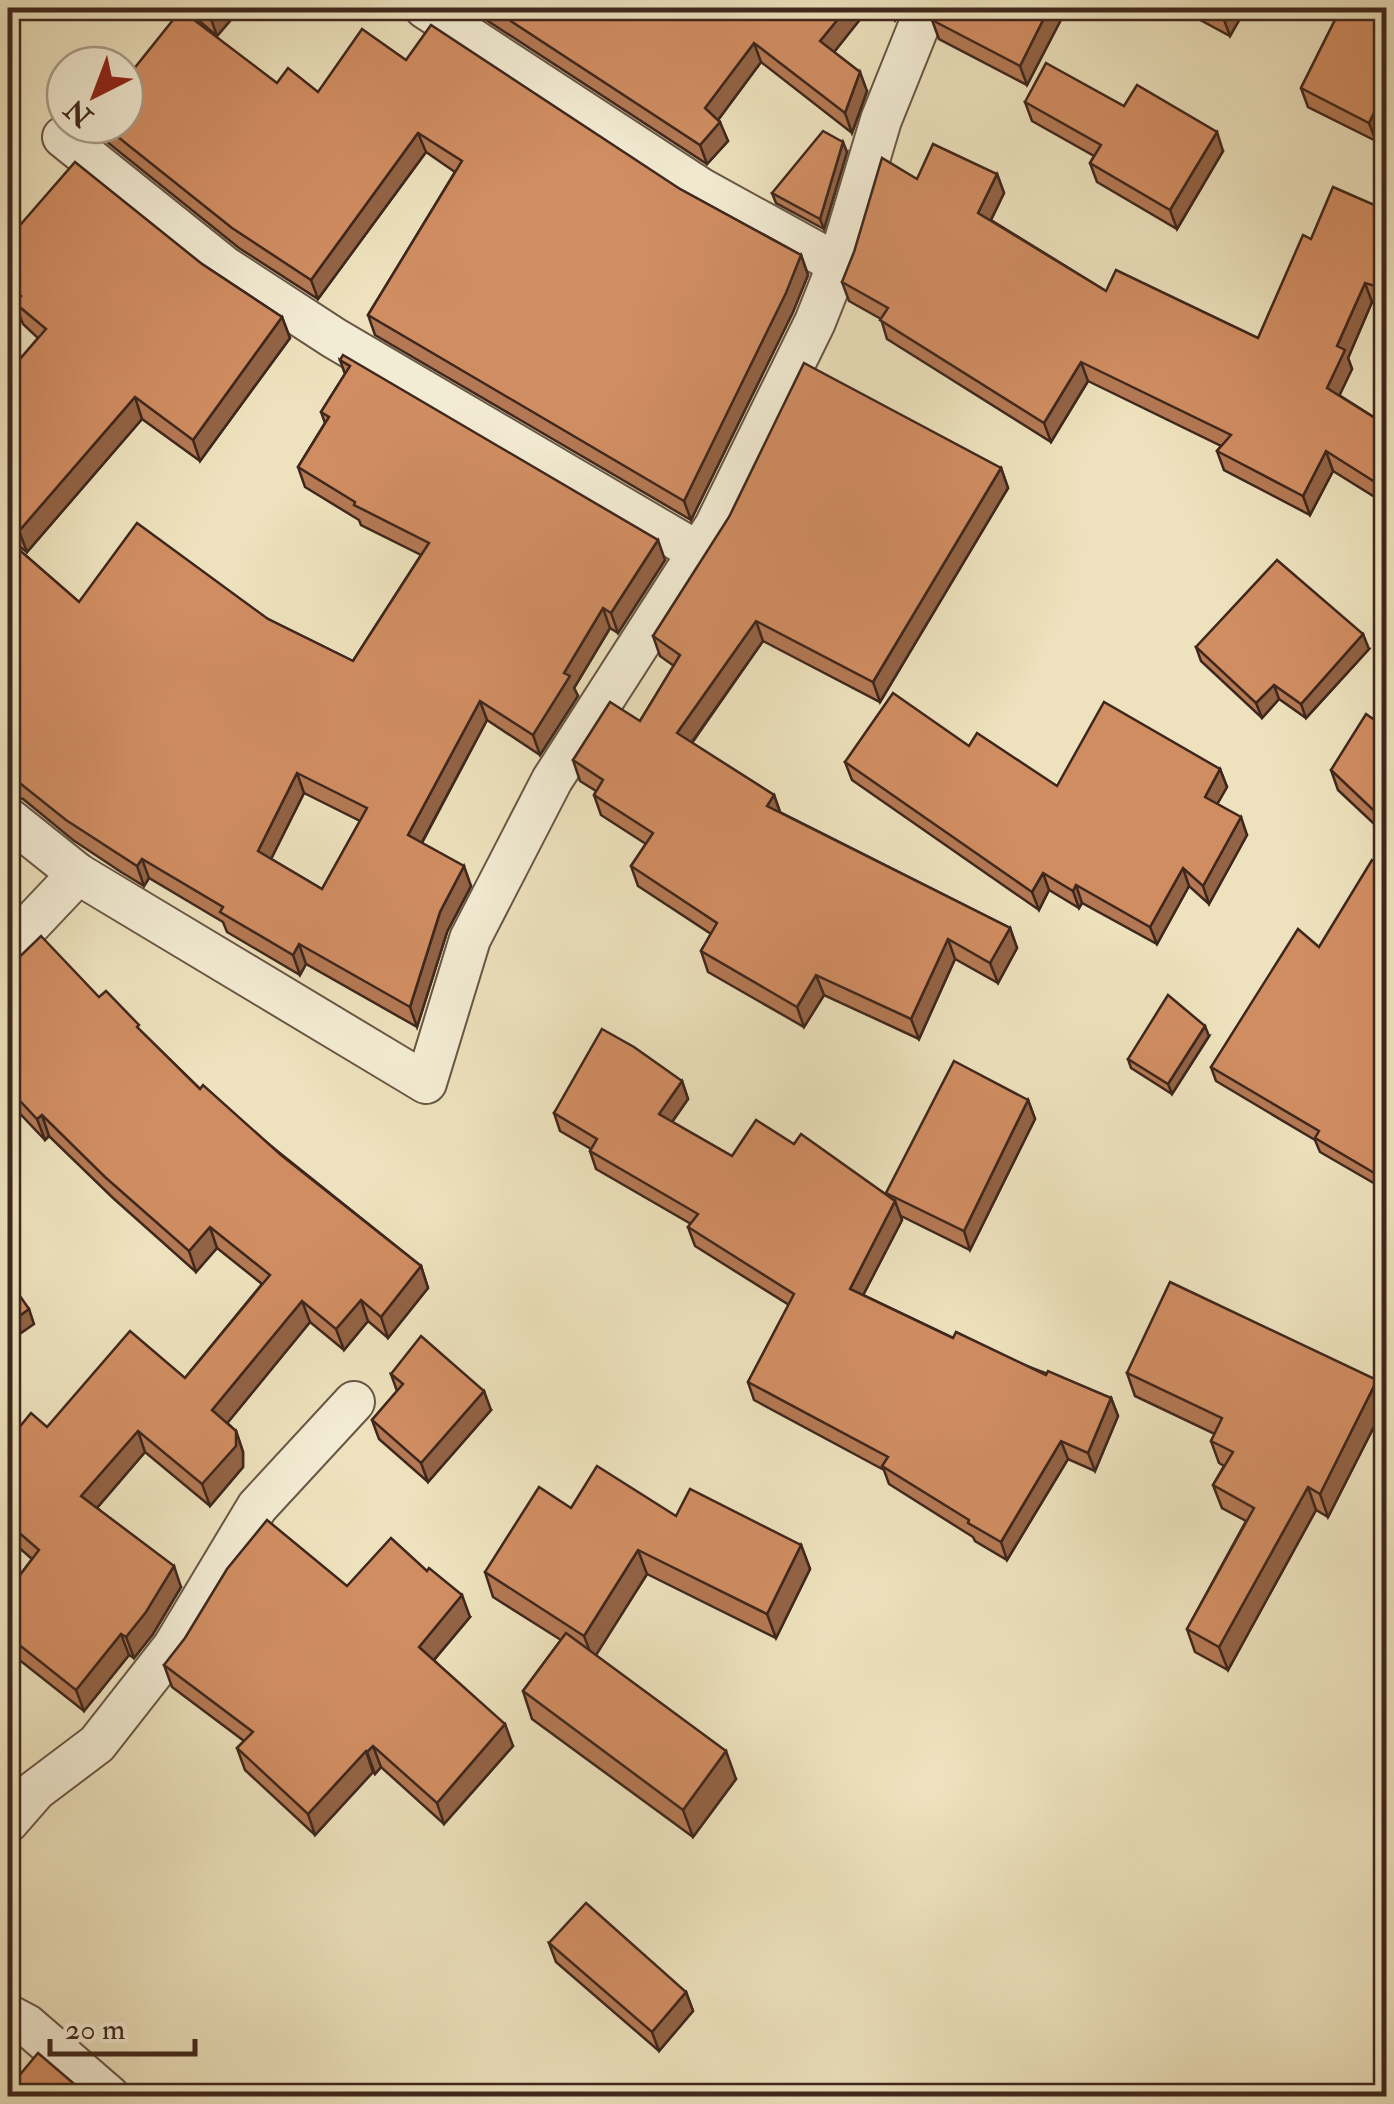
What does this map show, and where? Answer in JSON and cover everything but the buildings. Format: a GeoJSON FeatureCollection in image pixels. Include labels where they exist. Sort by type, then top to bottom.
{"type":"FeatureCollection","features":[{"type":"Feature","properties":{"kind":"street"},"geometry":{"type":"LineString","coordinates":[[424,8],[700,188],[838,264]]}},
{"type":"Feature","properties":{"kind":"street"},"geometry":{"type":"LineString","coordinates":[[8,818],[78,874],[426,1084],[470,939],[552,780],[714,526],[806,339],[838,264],[881,120],[926,8]]}},
{"type":"Feature","properties":{"kind":"street"},"geometry":{"type":"LineString","coordinates":[[73,145],[225,267],[334,338],[698,552]]}},
{"type":"Feature","properties":{"kind":"street"},"geometry":{"type":"LineString","coordinates":[[8,948],[78,874]]}},
{"type":"Feature","properties":{"kind":"street"},"geometry":{"type":"LineString","coordinates":[[8,1822],[36,1790],[96,1744],[173,1647],[257,1507],[354,1402]]}},
{"type":"Feature","properties":{"kind":"street"},"geometry":{"type":"LineString","coordinates":[[8,2015],[27,2026],[110,2096]]}}]}
